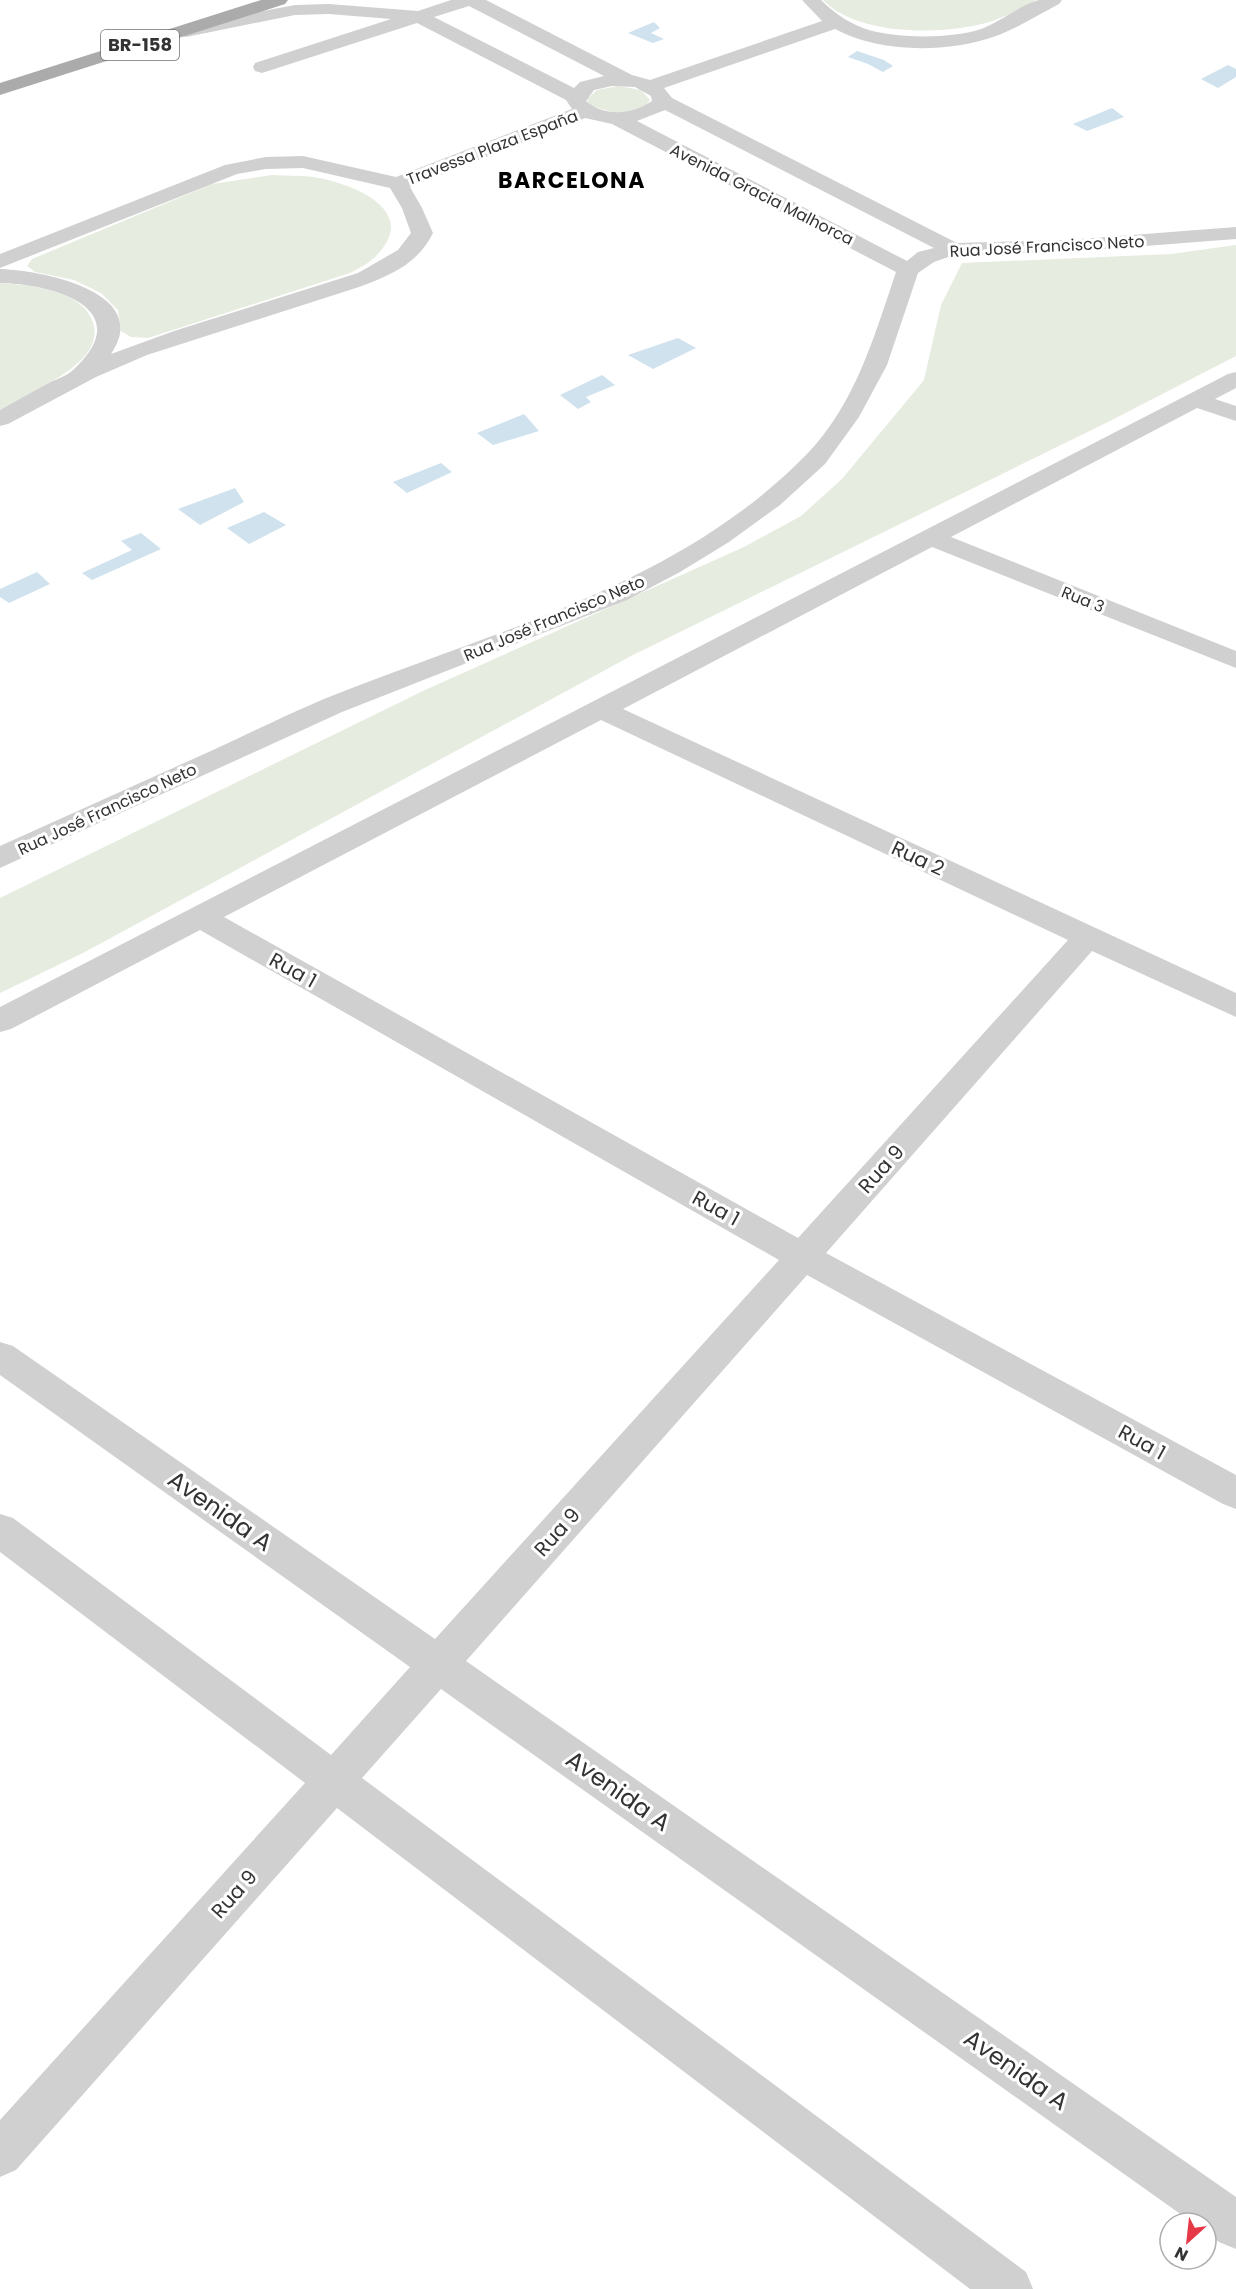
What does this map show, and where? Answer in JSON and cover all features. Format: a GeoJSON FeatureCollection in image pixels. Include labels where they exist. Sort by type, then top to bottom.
{"type":"FeatureCollection","features":[{"type":"Feature","properties":{"kind":"main road","name":"BR-158"},"geometry":{"type":"LineString","coordinates":[[0,88],[279,0]]}},
{"type":"Feature","properties":{"kind":"street"},"geometry":{"type":"LineString","coordinates":[[262,67],[470,0],[626,80]]}},
{"type":"Feature","properties":{"kind":"street"},"geometry":{"type":"LineString","coordinates":[[811,0],[836,22],[858,33],[921,40],[954,39],[986,33],[1053,0]]}},
{"type":"Feature","properties":{"kind":"street"},"geometry":{"type":"LineString","coordinates":[[186,31],[295,10],[329,9],[417,16],[603,117],[616,118],[644,114],[654,110],[656,93],[836,22]]}},
{"type":"Feature","properties":{"kind":"street","name":"Avenida Gracia Malhorca"},"geometry":{"type":"LineString","coordinates":[[626,80],[656,93],[953,249]]}},
{"type":"Feature","properties":{"kind":"street","name":"Travessa Plaza España"},"geometry":{"type":"LineString","coordinates":[[398,184],[580,104],[579,91],[598,82],[626,80]]}},
{"type":"Feature","properties":{"kind":"street","name":"Avenida Gracia Malhorca"},"geometry":{"type":"LineString","coordinates":[[616,118],[908,270]]}},
{"type":"Feature","properties":{"kind":"street"},"geometry":{"type":"LineString","coordinates":[[0,262],[232,169],[266,163],[303,162],[398,184],[412,208],[422,233],[417,244],[391,264],[347,284],[152,346],[81,375],[0,419]]}},
{"type":"Feature","properties":{"kind":"street","name":"Rua José Francisco Neto"},"geometry":{"type":"LineString","coordinates":[[0,858],[332,706],[618,595],[671,567],[720,537],[771,500],[816,459],[851,411],[876,365],[908,270],[926,257],[953,249],[1067,246],[1236,233]]}},
{"type":"Feature","properties":{"kind":"street"},"geometry":{"type":"LineString","coordinates":[[0,276],[26,276],[60,285],[91,298],[107,316],[110,333],[98,356],[81,375]]}},
{"type":"Feature","properties":{"kind":"street"},"geometry":{"type":"LineString","coordinates":[[0,1021],[1236,379]]}},
{"type":"Feature","properties":{"kind":"street"},"geometry":{"type":"LineString","coordinates":[[1196,400],[1236,414]]}},
{"type":"Feature","properties":{"kind":"street","name":"Rua 3"},"geometry":{"type":"LineString","coordinates":[[931,538],[1236,660]]}},
{"type":"Feature","properties":{"kind":"street","name":"Rua 2"},"geometry":{"type":"LineString","coordinates":[[600,709],[1236,1006]]}},
{"type":"Feature","properties":{"kind":"street","name":"Rua 1"},"geometry":{"type":"LineString","coordinates":[[200,917],[803,1257],[1236,1493]]}},
{"type":"Feature","properties":{"kind":"street","name":"Rua 9"},"geometry":{"type":"LineString","coordinates":[[13,2140],[1088,937]]}},
{"type":"Feature","properties":{"kind":"street","name":"Avenida A"},"geometry":{"type":"LineString","coordinates":[[0,1356],[1236,2225]]}},
{"type":"Feature","properties":{"kind":"street"},"geometry":{"type":"LineString","coordinates":[[0,1530],[333,1783],[1009,2289]]}},
{"type":"Feature","properties":{"kind":"shaded area"},"geometry":{"type":"Polygon","coordinates":[[[823,0],[1037,0],[986,23],[946,30],[924,30],[878,26],[857,20],[838,12],[823,0]]]}},
{"type":"Feature","properties":{"kind":"shaded area"},"geometry":{"type":"Polygon","coordinates":[[[619,86],[641,90],[650,100],[645,107],[630,113],[613,112],[589,104],[587,99],[597,90],[619,86]]]}},
{"type":"Feature","properties":{"kind":"shaded area"},"geometry":{"type":"Polygon","coordinates":[[[272,175],[314,177],[345,185],[361,192],[376,201],[386,212],[391,224],[388,239],[374,258],[350,273],[148,338],[131,337],[121,331],[118,310],[101,293],[74,280],[35,272],[27,266],[32,259],[212,184],[272,175]]]}},
{"type":"Feature","properties":{"kind":"shaded area"},"geometry":{"type":"Polygon","coordinates":[[[1236,245],[1236,356],[1110,421],[631,656],[83,953],[0,993],[0,898],[425,690],[744,547],[801,516],[842,479],[924,380],[941,305],[962,263],[1171,254],[1236,245]]]}},
{"type":"Feature","properties":{"kind":"shaded area"},"geometry":{"type":"Polygon","coordinates":[[[0,283],[41,288],[69,297],[89,314],[95,331],[91,346],[79,362],[51,382],[0,410],[0,283]]]}},
{"type":"Feature","properties":{"kind":"water"},"geometry":{"type":"Polygon","coordinates":[[[654,22],[660,28],[651,33],[664,39],[653,43],[628,33],[654,22]]]}},
{"type":"Feature","properties":{"kind":"water"},"geometry":{"type":"Polygon","coordinates":[[[857,51],[884,60],[893,66],[883,72],[848,57],[857,51]]]}},
{"type":"Feature","properties":{"kind":"water"},"geometry":{"type":"Polygon","coordinates":[[[1228,65],[1236,69],[1236,77],[1218,88],[1201,79],[1228,65]]]}},
{"type":"Feature","properties":{"kind":"water"},"geometry":{"type":"Polygon","coordinates":[[[1112,108],[1124,117],[1087,131],[1073,124],[1112,108]]]}},
{"type":"Feature","properties":{"kind":"water"},"geometry":{"type":"Polygon","coordinates":[[[678,338],[696,348],[653,369],[628,355],[678,338]]]}},
{"type":"Feature","properties":{"kind":"water"},"geometry":{"type":"Polygon","coordinates":[[[602,375],[615,385],[586,397],[591,402],[578,409],[560,395],[602,375]]]}},
{"type":"Feature","properties":{"kind":"water"},"geometry":{"type":"Polygon","coordinates":[[[524,414],[539,431],[493,445],[477,433],[524,414]]]}},
{"type":"Feature","properties":{"kind":"water"},"geometry":{"type":"Polygon","coordinates":[[[441,463],[452,472],[407,493],[393,482],[441,463]]]}},
{"type":"Feature","properties":{"kind":"water"},"geometry":{"type":"Polygon","coordinates":[[[235,488],[244,502],[200,525],[178,509],[235,488]]]}},
{"type":"Feature","properties":{"kind":"water"},"geometry":{"type":"Polygon","coordinates":[[[264,512],[286,525],[249,544],[227,528],[264,512]]]}},
{"type":"Feature","properties":{"kind":"water"},"geometry":{"type":"Polygon","coordinates":[[[141,533],[161,549],[92,580],[82,573],[132,550],[121,541],[141,533]]]}},
{"type":"Feature","properties":{"kind":"water"},"geometry":{"type":"Polygon","coordinates":[[[37,572],[50,584],[9,603],[0,597],[0,589],[37,572]]]}},
{"type":"Feature","properties":{"kind":"district","name":"BARCELONA"},"geometry":{"type":"Point","coordinates":[572,180]}}]}
